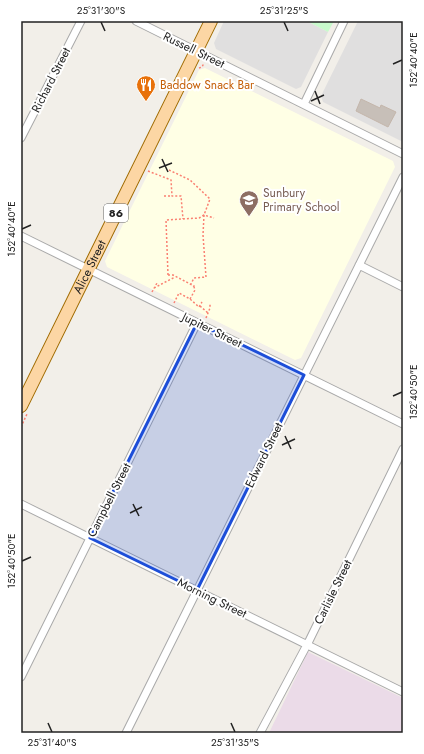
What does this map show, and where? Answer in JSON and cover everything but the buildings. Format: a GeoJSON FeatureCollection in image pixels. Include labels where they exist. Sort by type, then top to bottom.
{"type":"FeatureCollection","features":[{"type":"Feature","properties":{"kind":"main road","name":"Alice Street"},"geometry":{"type":"LineString","coordinates":[[21,406],[211,21]]}},
{"type":"Feature","properties":{"kind":"street","name":"Richard Street"},"geometry":{"type":"LineString","coordinates":[[21,138],[81,21]]}},
{"type":"Feature","properties":{"kind":"street","name":"Russell Street"},"geometry":{"type":"LineString","coordinates":[[136,21],[403,154]]}},
{"type":"Feature","properties":{"kind":"street"},"geometry":{"type":"LineString","coordinates":[[304,104],[344,21]]}},
{"type":"Feature","properties":{"kind":"street","name":"Edward Street"},"geometry":{"type":"LineString","coordinates":[[126,733],[403,177]]}},
{"type":"Feature","properties":{"kind":"street","name":"Jupiter Street"},"geometry":{"type":"LineString","coordinates":[[21,236],[403,424]]}},
{"type":"Feature","properties":{"kind":"street"},"geometry":{"type":"LineString","coordinates":[[359,265],[403,287]]}},
{"type":"Feature","properties":{"kind":"street","name":"Campbell Street"},"geometry":{"type":"LineString","coordinates":[[21,677],[197,323]]}},
{"type":"Feature","properties":{"kind":"street","name":"Carlisle Street"},"geometry":{"type":"LineString","coordinates":[[260,733],[306,645],[403,449]]}},
{"type":"Feature","properties":{"kind":"street","name":"Morning Street"},"geometry":{"type":"LineString","coordinates":[[21,504],[403,692]]}},
{"type":"Feature","properties":{"kind":"path"},"geometry":{"type":"LineString","coordinates":[[169,170],[190,180],[210,199],[204,214],[203,235],[206,277],[194,278],[191,284]]}},
{"type":"Feature","properties":{"kind":"path"},"geometry":{"type":"LineString","coordinates":[[148,171],[171,180],[172,196]]}},
{"type":"Feature","properties":{"kind":"path"},"geometry":{"type":"LineString","coordinates":[[164,196],[182,196],[183,218]]}},
{"type":"Feature","properties":{"kind":"path"},"geometry":{"type":"LineString","coordinates":[[204,214],[214,218]]}},
{"type":"Feature","properties":{"kind":"path"},"geometry":{"type":"LineString","coordinates":[[190,299],[195,290],[194,287],[176,277],[168,275],[166,220],[198,218],[204,214]]}},
{"type":"Feature","properties":{"kind":"path"},"geometry":{"type":"LineString","coordinates":[[154,288],[176,277]]}},
{"type":"Feature","properties":{"kind":"path"},"geometry":{"type":"LineString","coordinates":[[152,292],[157,283]]}},
{"type":"Feature","properties":{"kind":"path"},"geometry":{"type":"LineString","coordinates":[[174,303],[179,293],[190,299],[208,313]]}},
{"type":"Feature","properties":{"kind":"path"},"geometry":{"type":"LineString","coordinates":[[200,306],[202,302]]}},
{"type":"Feature","properties":{"kind":"path"},"geometry":{"type":"LineString","coordinates":[[206,318],[210,304]]}},
{"type":"Feature","properties":{"kind":"highlighted area"},"geometry":{"type":"Polygon","coordinates":[[[197,323],[304,375],[197,590],[90,538],[197,323]]]}},
{"type":"Feature","properties":{"kind":"shaded area"},"geometry":{"type":"Polygon","coordinates":[[[224,21],[307,21],[328,32],[301,87],[296,89],[216,49],[214,43],[224,21]]]}},
{"type":"Feature","properties":{"kind":"shaded area"},"geometry":{"type":"Polygon","coordinates":[[[358,21],[403,21],[403,142],[323,102],[321,96],[358,21]]]}},
{"type":"Feature","properties":{"kind":"shaded area","name":"Sunbury Primary School"},"geometry":{"type":"Polygon","coordinates":[[[205,68],[393,161],[395,167],[301,358],[295,360],[107,267],[105,261],[199,70],[205,68]]]}},
{"type":"Feature","properties":{"kind":"shaded area"},"geometry":{"type":"Polygon","coordinates":[[[308,652],[403,698],[403,733],[269,733],[308,652]]]}},
{"type":"Feature","properties":{"kind":"green space"},"geometry":{"type":"Polygon","coordinates":[[[307,21],[334,21],[328,32],[307,21]]]}},
{"type":"Feature","properties":{"kind":"place","name":"Baddow Snack Bar"},"geometry":{"type":"Point","coordinates":[146,102]}},
{"type":"Feature","properties":{"kind":"place","name":"Sunbury Primary School"},"geometry":{"type":"Point","coordinates":[249,217]}}]}
